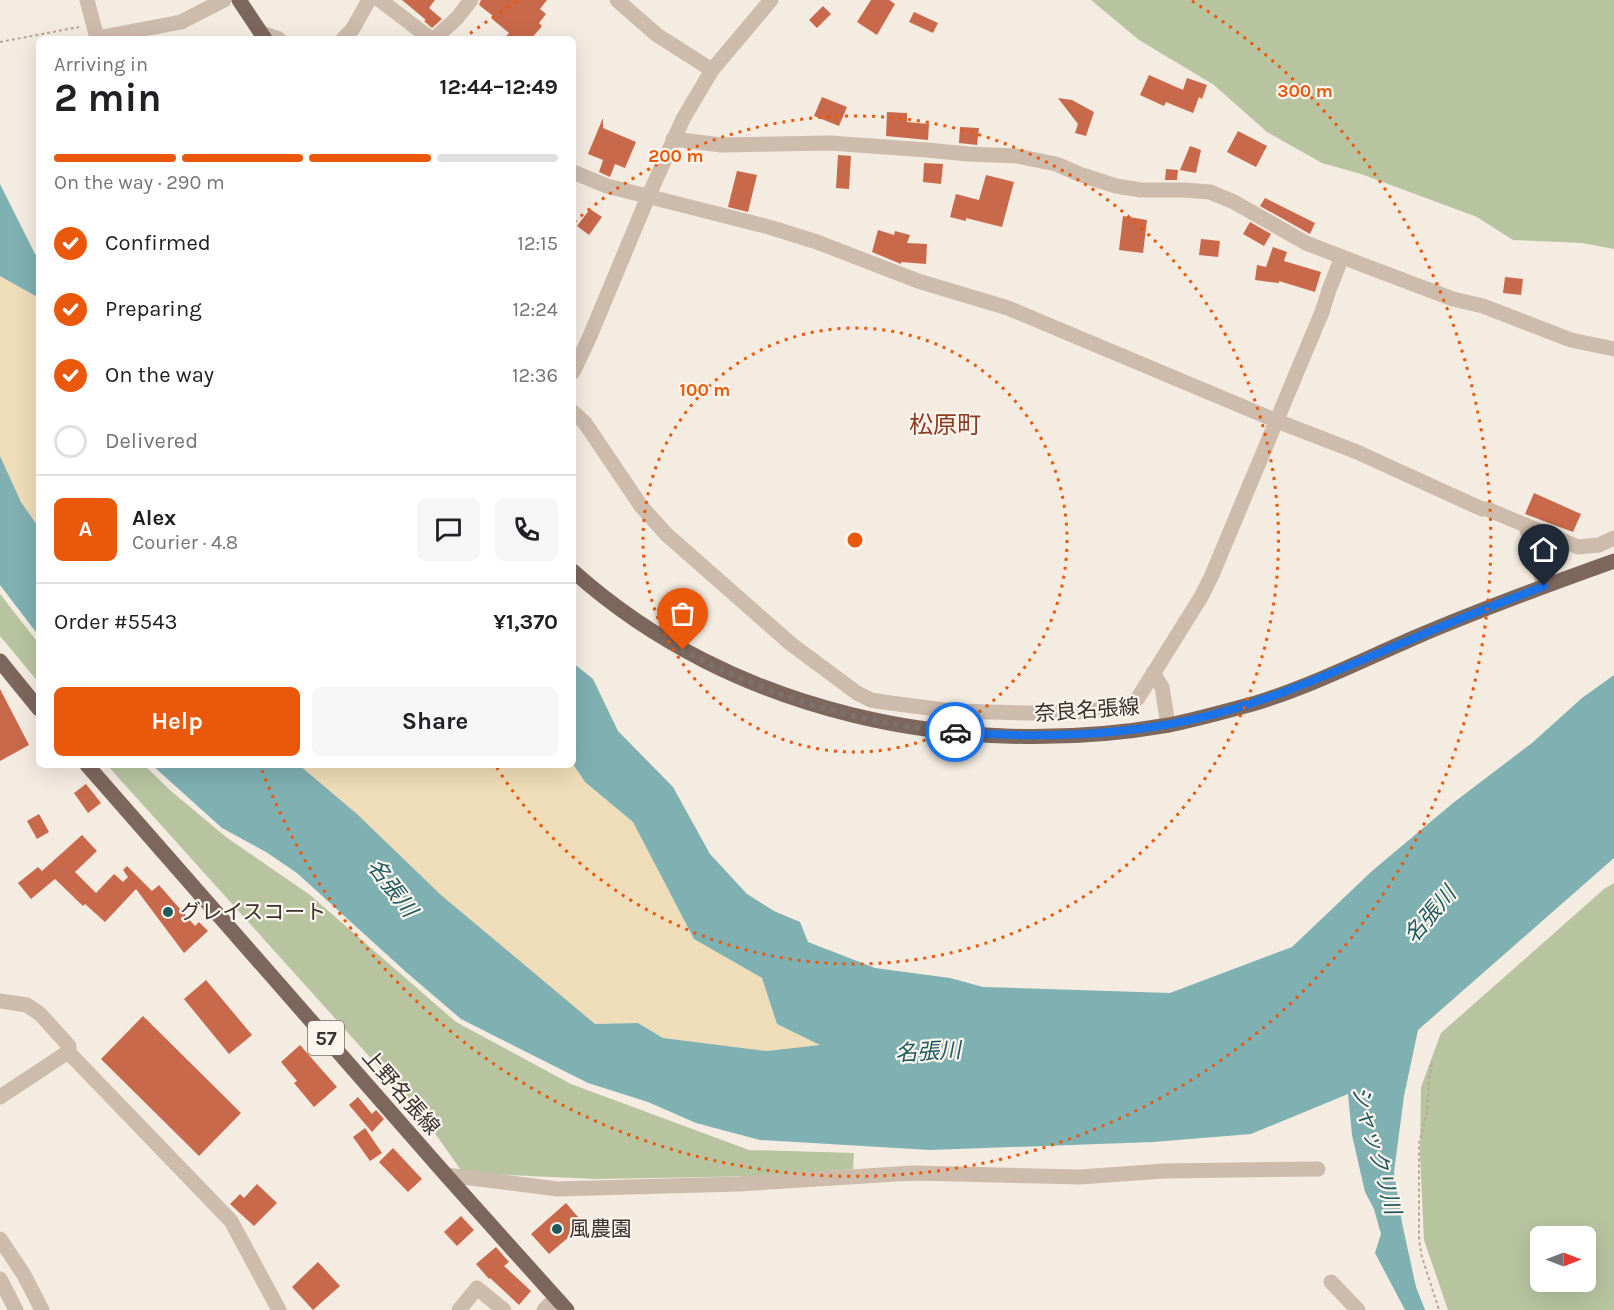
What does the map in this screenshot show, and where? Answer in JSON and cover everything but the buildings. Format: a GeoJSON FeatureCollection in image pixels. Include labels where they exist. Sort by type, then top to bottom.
{"type":"FeatureCollection","features":[{"type":"Feature","properties":{"kind":"main road"},"geometry":{"type":"LineString","coordinates":[[239,0],[264,36]]}},
{"type":"Feature","properties":{"kind":"main road","name":"奈良名張線"},"geometry":{"type":"LineString","coordinates":[[576,573],[635,620],[707,663],[762,687],[858,717],[939,731],[1025,735],[1112,733],[1168,725],[1225,711],[1289,691],[1418,636],[1614,561]]}},
{"type":"Feature","properties":{"kind":"main road"},"geometry":{"type":"LineString","coordinates":[[0,661],[36,705]]}},
{"type":"Feature","properties":{"kind":"main road","name":"上野名張線"},"geometry":{"type":"LineString","coordinates":[[90,768],[567,1310]]}},
{"type":"Feature","properties":{"kind":"street"},"geometry":{"type":"LineString","coordinates":[[87,0],[97,36]]}},
{"type":"Feature","properties":{"kind":"street"},"geometry":{"type":"LineString","coordinates":[[112,36],[181,22],[224,0]]}},
{"type":"Feature","properties":{"kind":"street"},"geometry":{"type":"LineString","coordinates":[[346,36],[352,30],[369,0]]}},
{"type":"Feature","properties":{"kind":"street"},"geometry":{"type":"LineString","coordinates":[[380,0],[429,36]]}},
{"type":"Feature","properties":{"kind":"street"},"geometry":{"type":"LineString","coordinates":[[436,36],[457,18],[471,0]]}},
{"type":"Feature","properties":{"kind":"street"},"geometry":{"type":"LineString","coordinates":[[617,0],[657,35],[712,70]]}},
{"type":"Feature","properties":{"kind":"street"},"geometry":{"type":"LineString","coordinates":[[576,366],[673,139],[696,95],[712,70],[771,0]]}},
{"type":"Feature","properties":{"kind":"street"},"geometry":{"type":"LineString","coordinates":[[673,139],[721,145],[830,144],[1017,156],[1056,164],[1116,186],[1141,190],[1210,192],[1234,202],[1306,243],[1342,257],[1453,299],[1483,306],[1571,340],[1614,349]]}},
{"type":"Feature","properties":{"kind":"street"},"geometry":{"type":"LineString","coordinates":[[576,173],[607,186],[692,206],[788,233],[918,281],[1008,308],[1277,421],[1357,452],[1482,509],[1487,509],[1578,547],[1599,545],[1614,538]]}},
{"type":"Feature","properties":{"kind":"street"},"geometry":{"type":"LineString","coordinates":[[576,415],[585,423],[640,506],[666,534],[791,644],[857,693],[871,700],[952,711],[1077,712],[1126,707],[1137,698],[1206,588],[1323,312],[1342,257]]}},
{"type":"Feature","properties":{"kind":"street"},"geometry":{"type":"LineString","coordinates":[[1526,526],[1544,586]]}},
{"type":"Feature","properties":{"kind":"street"},"geometry":{"type":"LineString","coordinates":[[1153,673],[1162,687],[1168,725]]}},
{"type":"Feature","properties":{"kind":"street"},"geometry":{"type":"LineString","coordinates":[[0,1001],[22,1003],[40,1014],[69,1046],[69,1055]]}},
{"type":"Feature","properties":{"kind":"street"},"geometry":{"type":"LineString","coordinates":[[0,1097],[65,1054],[77,1060],[231,1221],[279,1310]]}},
{"type":"Feature","properties":{"kind":"street"},"geometry":{"type":"LineString","coordinates":[[446,1175],[558,1189],[739,1184],[913,1173],[1080,1177],[1164,1171],[1318,1169]]}},
{"type":"Feature","properties":{"kind":"street"},"geometry":{"type":"LineString","coordinates":[[0,1239],[24,1275],[42,1310]]}},
{"type":"Feature","properties":{"kind":"street"},"geometry":{"type":"LineString","coordinates":[[0,1279],[16,1310]]}},
{"type":"Feature","properties":{"kind":"street"},"geometry":{"type":"LineString","coordinates":[[1331,1282],[1358,1310]]}},
{"type":"Feature","properties":{"kind":"street"},"geometry":{"type":"LineString","coordinates":[[459,1310],[477,1288],[504,1310]]}},
{"type":"Feature","properties":{"kind":"street"},"geometry":{"type":"LineString","coordinates":[[544,1310],[556,1298]]}},
{"type":"Feature","properties":{"kind":"path"},"geometry":{"type":"LineString","coordinates":[[0,42],[94,24]]}},
{"type":"Feature","properties":{"kind":"path"},"geometry":{"type":"LineString","coordinates":[[1432,1064],[1425,1121],[1419,1143],[1419,1240],[1439,1310]]}},
{"type":"Feature","properties":{"kind":"green space"},"geometry":{"type":"Polygon","coordinates":[[[1091,0],[1614,0],[1614,249],[1582,243],[1513,240],[1477,217],[1361,174],[1322,163],[1267,132],[1214,85],[1139,40],[1091,0]]]}},
{"type":"Feature","properties":{"kind":"green space"},"geometry":{"type":"Polygon","coordinates":[[[0,594],[36,640],[36,679],[0,636],[0,594]]]}},
{"type":"Feature","properties":{"kind":"green space"},"geometry":{"type":"Polygon","coordinates":[[[110,768],[147,768],[226,837],[310,895],[456,1022],[571,1084],[749,1150],[854,1153],[853,1169],[765,1176],[597,1179],[463,1173],[422,1115],[110,768]]]}},
{"type":"Feature","properties":{"kind":"green space"},"geometry":{"type":"Polygon","coordinates":[[[1614,883],[1614,1310],[1448,1310],[1424,1240],[1420,1155],[1421,1087],[1441,1033],[1604,889],[1614,883]]]}},
{"type":"Feature","properties":{"kind":"sand"},"geometry":{"type":"Polygon","coordinates":[[[0,276],[36,296],[36,524],[21,502],[0,456],[0,276]]]}},
{"type":"Feature","properties":{"kind":"sand"},"geometry":{"type":"Polygon","coordinates":[[[303,768],[576,768],[585,782],[633,822],[694,939],[762,978],[777,1024],[822,1045],[767,1051],[663,1038],[638,1023],[595,1024],[441,895],[357,814],[303,768]]]}},
{"type":"Feature","properties":{"kind":"water"},"geometry":{"type":"Polygon","coordinates":[[[0,184],[36,255],[36,296],[0,276],[0,184]]]}},
{"type":"Feature","properties":{"kind":"water"},"geometry":{"type":"Polygon","coordinates":[[[0,456],[21,502],[36,524],[36,632],[0,585],[0,456]]]}},
{"type":"Feature","properties":{"kind":"water"},"geometry":{"type":"Polygon","coordinates":[[[576,665],[593,679],[618,731],[673,787],[710,854],[747,894],[774,911],[800,922],[808,942],[875,968],[950,978],[983,987],[1170,993],[1292,947],[1372,871],[1453,803],[1532,743],[1582,698],[1614,675],[1614,858],[1418,1030],[1404,1096],[1394,1172],[1416,1287],[1425,1310],[1405,1310],[1375,1253],[1381,1234],[1374,1209],[1365,1192],[1352,1135],[1348,1094],[1251,1134],[1153,1142],[930,1150],[760,1140],[696,1123],[648,1102],[588,1083],[461,1019],[297,873],[266,852],[222,828],[155,768],[303,768],[357,814],[441,895],[595,1024],[638,1023],[663,1038],[767,1051],[820,1045],[777,1024],[762,978],[694,939],[633,822],[585,782],[576,768],[576,665]]]}},
{"type":"Feature","properties":{"kind":"way so far"},"geometry":{"type":"LineString","coordinates":[[683,650],[762,687],[825,708],[886,723],[955,732]]}},
{"type":"Feature","properties":{"kind":"place","name":"グレイスコート"},"geometry":{"type":"Point","coordinates":[168,912]}},
{"type":"Feature","properties":{"kind":"place","name":"風農園"},"geometry":{"type":"Point","coordinates":[557,1229]}},
{"type":"Feature","properties":{"kind":"district","name":"松原町"},"geometry":{"type":"Point","coordinates":[945,425]}},
{"type":"Feature","properties":{"kind":"route"},"geometry":{"type":"LineString","coordinates":[[955,732],[1025,735],[1112,733],[1193,720],[1259,702],[1298,688],[1418,636],[1544,586]]}},
{"type":"Feature","properties":{"kind":"water label","name":"名張川"},"geometry":{"type":"Point","coordinates":[392,888]}},
{"type":"Feature","properties":{"kind":"water label","name":"名張川"},"geometry":{"type":"Point","coordinates":[1430,915]}},
{"type":"Feature","properties":{"kind":"water label","name":"名張川"},"geometry":{"type":"Point","coordinates":[928,1052]}},
{"type":"Feature","properties":{"kind":"water label","name":"シャックリ川"},"geometry":{"type":"Point","coordinates":[1376,1150]}}]}
